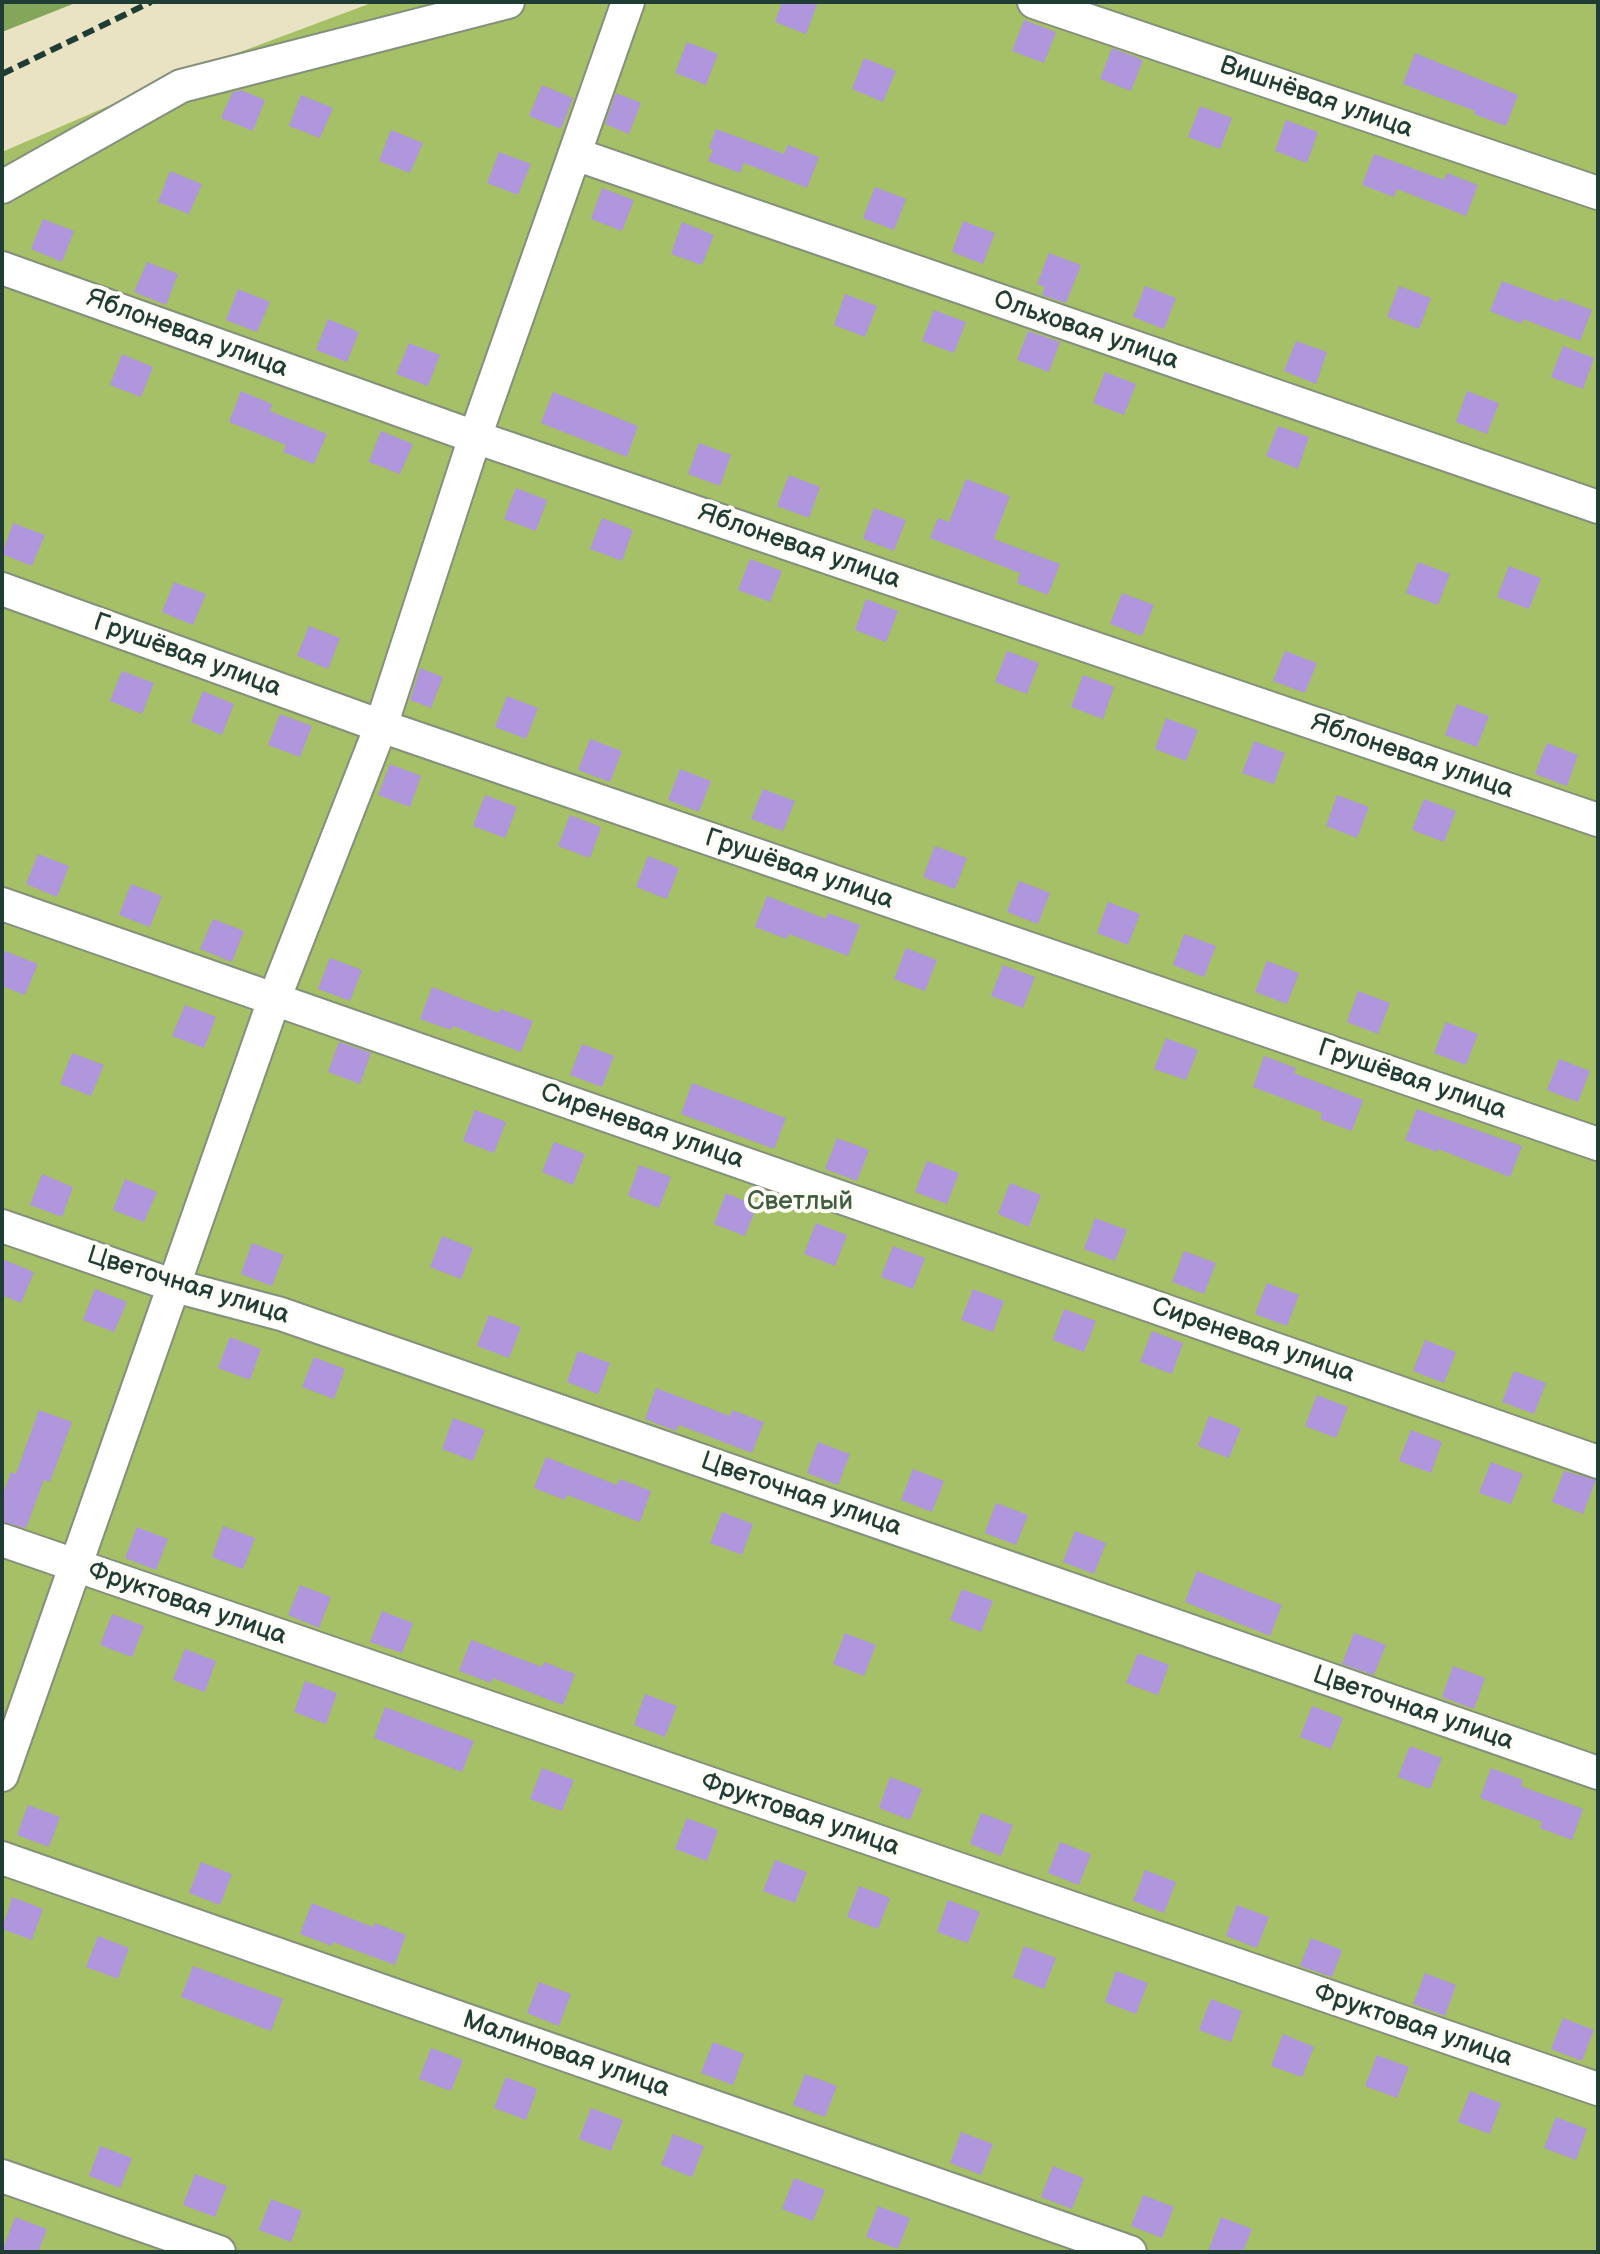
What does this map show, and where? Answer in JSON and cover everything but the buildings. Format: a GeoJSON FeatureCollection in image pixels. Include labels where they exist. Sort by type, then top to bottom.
{"type":"FeatureCollection","features":[{"type":"Feature","properties":{"kind":"street"},"geometry":{"type":"LineString","coordinates":[[2,187],[181,86],[508,2]]}},
{"type":"Feature","properties":{"kind":"street"},"geometry":{"type":"LineString","coordinates":[[2,1775],[275,997],[381,726],[475,437],[628,2]]}},
{"type":"Feature","properties":{"kind":"street","name":"Вишнёвая улица"},"geometry":{"type":"LineString","coordinates":[[1034,2],[1598,193]]}},
{"type":"Feature","properties":{"kind":"street","name":"Ольховая улица"},"geometry":{"type":"LineString","coordinates":[[575,154],[1598,507]]}},
{"type":"Feature","properties":{"kind":"street","name":"Яблоневая улица"},"geometry":{"type":"LineString","coordinates":[[2,268],[475,437],[1598,820]]}},
{"type":"Feature","properties":{"kind":"street","name":"Грушёвая улица"},"geometry":{"type":"LineString","coordinates":[[2,589],[381,726],[1598,1144]]}},
{"type":"Feature","properties":{"kind":"street","name":"Сиреневая улица"},"geometry":{"type":"LineString","coordinates":[[2,904],[1598,1462]]}},
{"type":"Feature","properties":{"kind":"street","name":"Цветочная улица"},"geometry":{"type":"LineString","coordinates":[[2,1226],[175,1286],[281,1314],[1598,1773]]}},
{"type":"Feature","properties":{"kind":"street","name":"Фруктовая улица"},"geometry":{"type":"LineString","coordinates":[[2,1540],[1598,2089]]}},
{"type":"Feature","properties":{"kind":"street","name":"Малиновая улица"},"geometry":{"type":"LineString","coordinates":[[2,1858],[1130,2252]]}},
{"type":"Feature","properties":{"kind":"street"},"geometry":{"type":"LineString","coordinates":[[2,2176],[219,2252]]}},
{"type":"Feature","properties":{"kind":"green space"},"geometry":{"type":"Polygon","coordinates":[[[2,2],[78,2],[2,32],[2,2]]]}},
{"type":"Feature","properties":{"kind":"green space","name":"Светлый"},"geometry":{"type":"Polygon","coordinates":[[[374,2],[1598,2],[1598,2252],[2,2252],[2,152],[192,70],[374,2]]]}},
{"type":"Feature","properties":{"kind":"railway"},"geometry":{"type":"LineString","coordinates":[[2,74],[151,2]]}}]}
